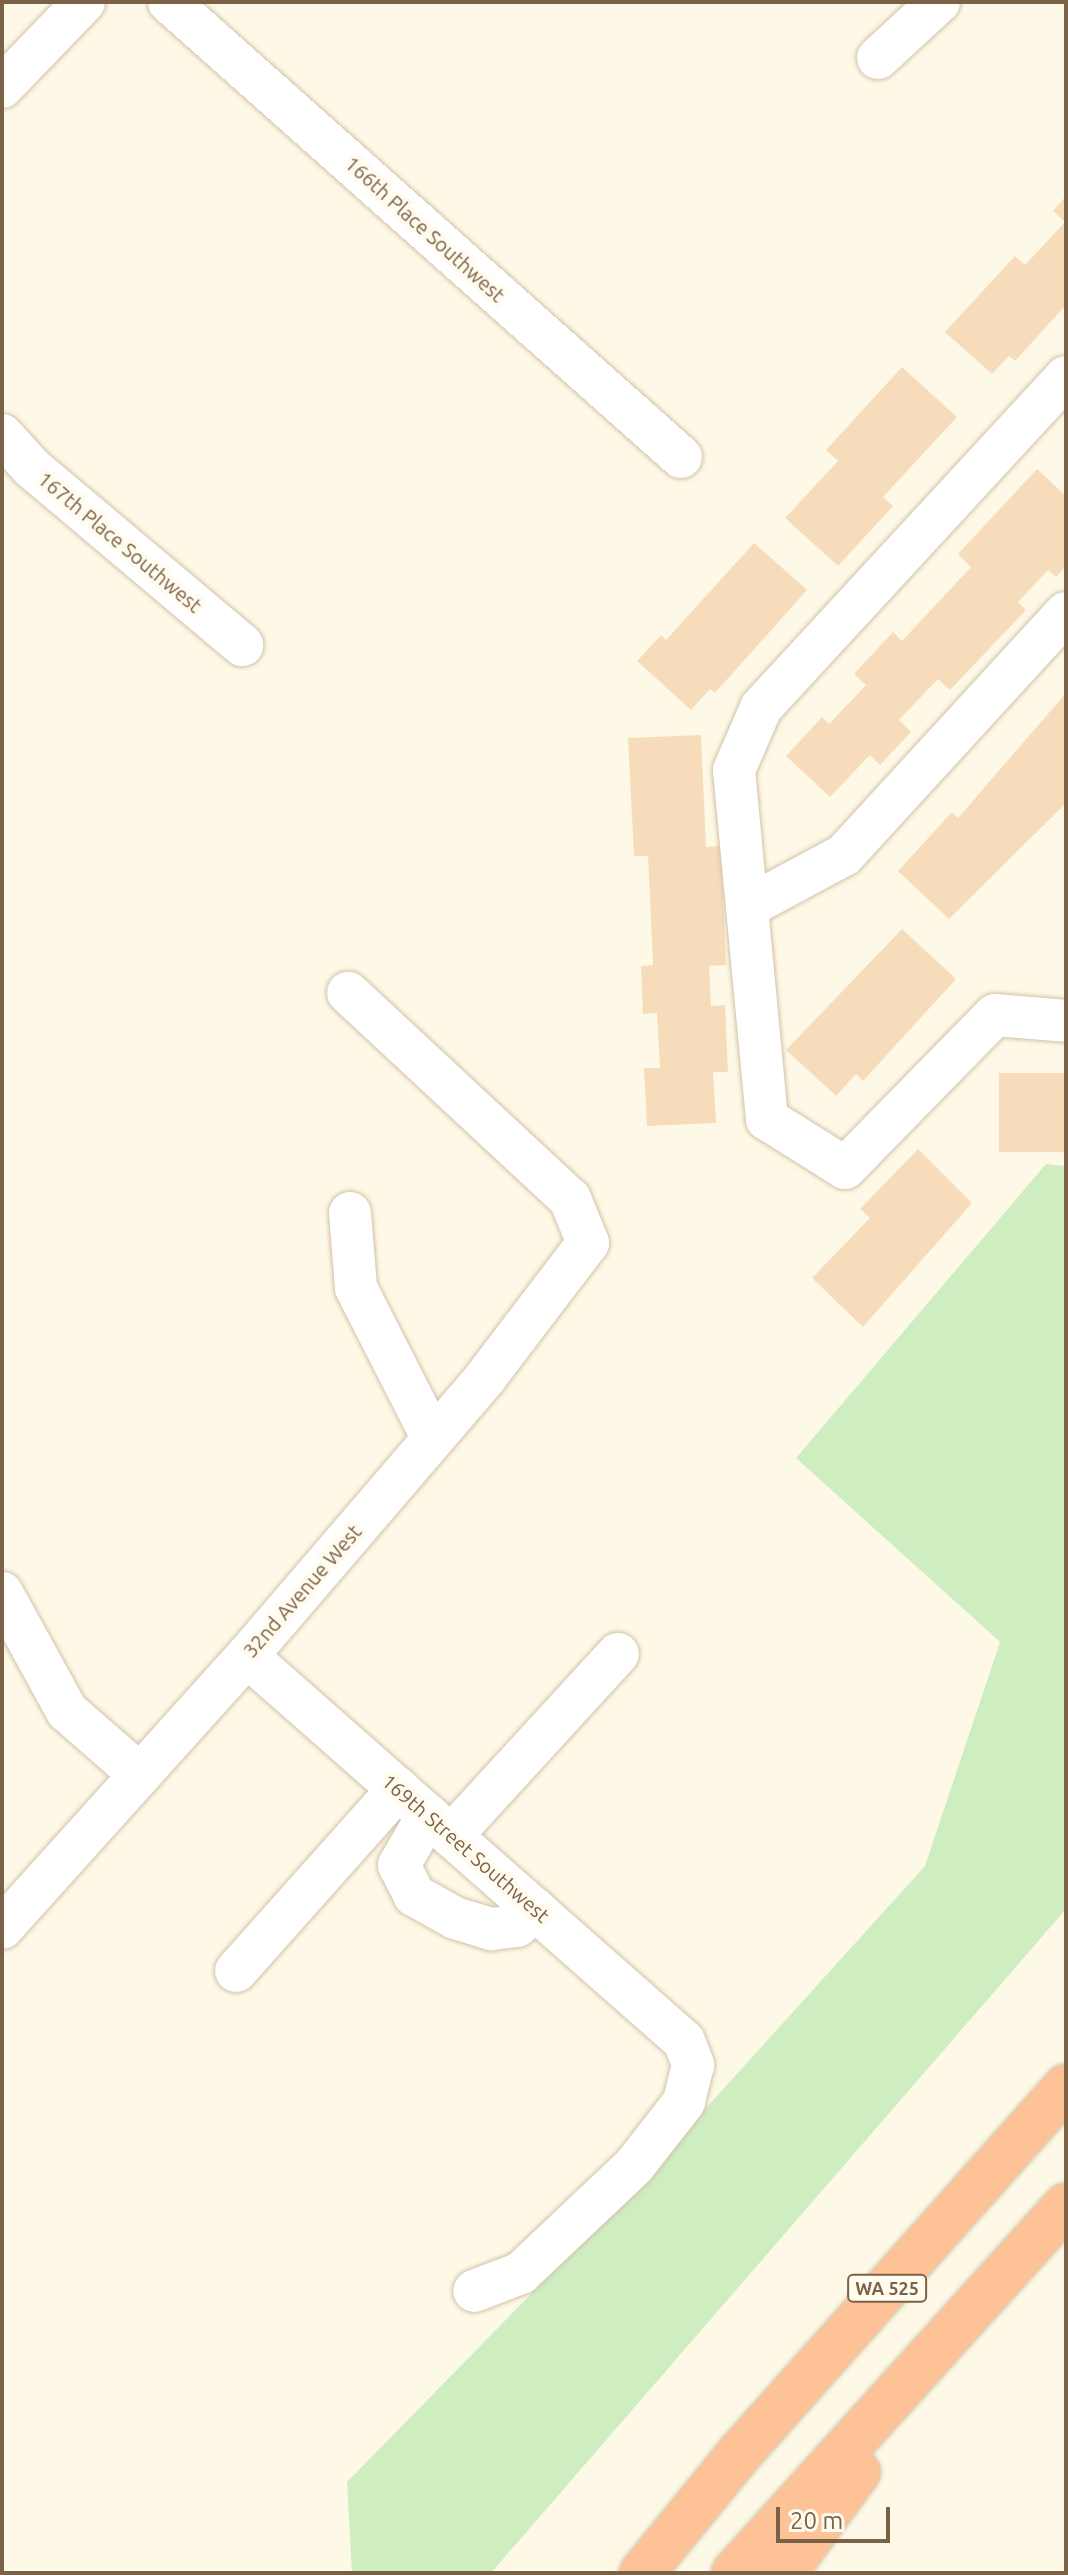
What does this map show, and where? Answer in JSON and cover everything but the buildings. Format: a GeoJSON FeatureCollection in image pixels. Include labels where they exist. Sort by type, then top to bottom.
{"type":"FeatureCollection","features":[{"type":"Feature","properties":{"kind":"highway","name":"WA 525"},"geometry":{"type":"LineString","coordinates":[[642,2573],[739,2454],[1066,2087]]}},
{"type":"Feature","properties":{"kind":"highway"},"geometry":{"type":"LineString","coordinates":[[734,2573],[1066,2206]]}},
{"type":"Feature","properties":{"kind":"highway"},"geometry":{"type":"LineString","coordinates":[[784,2573],[993,2289]]}},
{"type":"Feature","properties":{"kind":"street"},"geometry":{"type":"LineString","coordinates":[[2,87],[84,2]]}},
{"type":"Feature","properties":{"kind":"street","name":"166th Place Southwest"},"geometry":{"type":"LineString","coordinates":[[169,2],[681,457]]}},
{"type":"Feature","properties":{"kind":"street"},"geometry":{"type":"LineString","coordinates":[[878,58],[939,2]]}},
{"type":"Feature","properties":{"kind":"street"},"geometry":{"type":"LineString","coordinates":[[1066,377],[761,708],[734,770],[767,1119],[845,1168],[995,1015],[1066,1021]]}},
{"type":"Feature","properties":{"kind":"street","name":"167th Place Southwest"},"geometry":{"type":"LineString","coordinates":[[2,435],[32,468],[242,645]]}},
{"type":"Feature","properties":{"kind":"street"},"geometry":{"type":"LineString","coordinates":[[747,907],[844,855],[1066,613]]}},
{"type":"Feature","properties":{"kind":"street","name":"32nd Avenue West"},"geometry":{"type":"LineString","coordinates":[[2,1928],[247,1656],[433,1439],[588,1243],[570,1199],[348,993]]}},
{"type":"Feature","properties":{"kind":"street"},"geometry":{"type":"LineString","coordinates":[[350,1213],[356,1288],[433,1439]]}},
{"type":"Feature","properties":{"kind":"street"},"geometry":{"type":"LineString","coordinates":[[2,1593],[67,1711],[140,1775]]}},
{"type":"Feature","properties":{"kind":"street"},"geometry":{"type":"LineString","coordinates":[[236,1971],[618,1654]]}},
{"type":"Feature","properties":{"kind":"street","name":"169th Street Southwest"},"geometry":{"type":"LineString","coordinates":[[247,1656],[684,2041],[692,2085],[634,2166],[521,2273],[474,2291]]}},
{"type":"Feature","properties":{"kind":"street"},"geometry":{"type":"LineString","coordinates":[[426,1813],[399,1865],[414,1895],[455,1918],[492,1929],[517,1926],[536,1910]]}},
{"type":"Feature","properties":{"kind":"green space"},"geometry":{"type":"Polygon","coordinates":[[[1046,1164],[1066,1166],[1066,1909],[491,2573],[352,2573],[347,2482],[621,2202],[925,1866],[1000,1642],[796,1458],[1046,1164]]]}}]}
